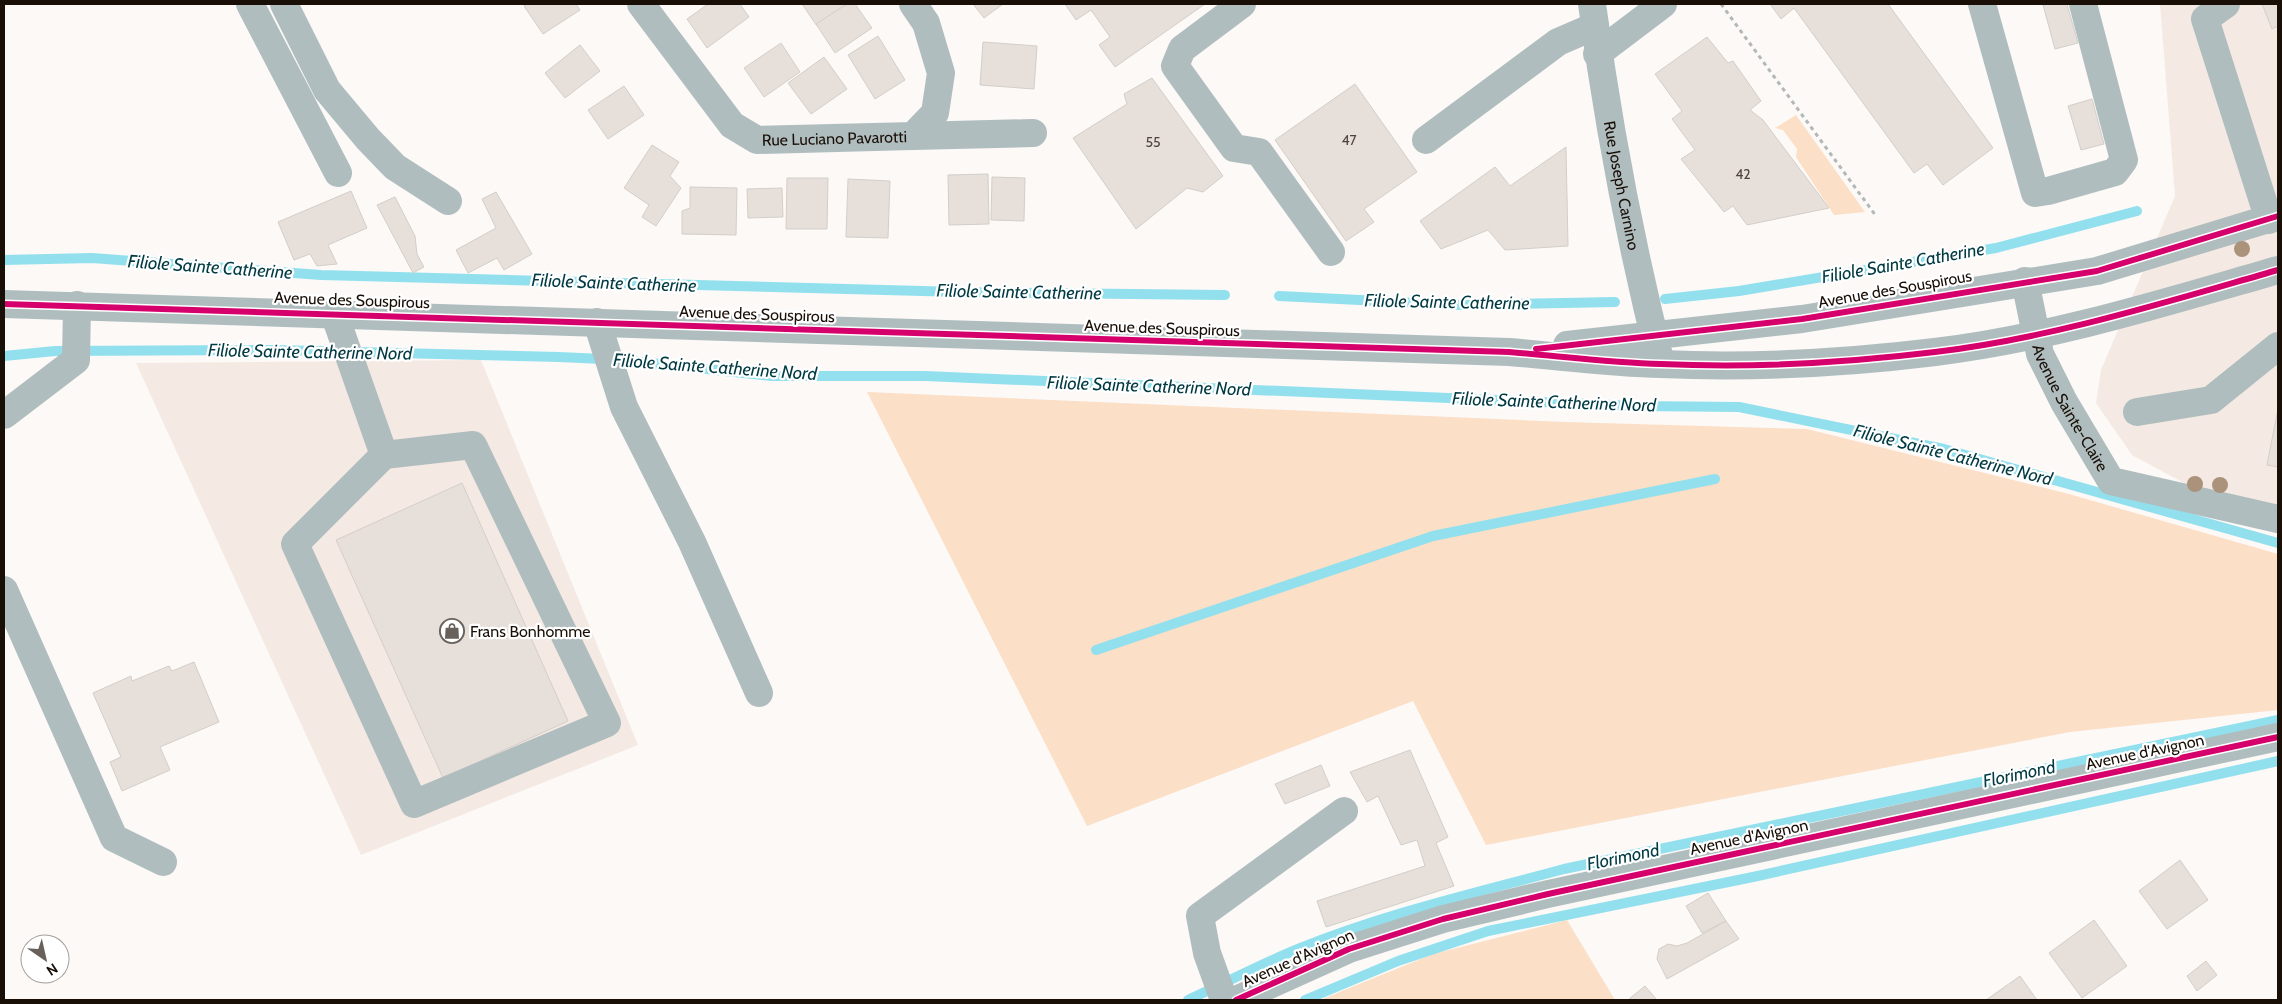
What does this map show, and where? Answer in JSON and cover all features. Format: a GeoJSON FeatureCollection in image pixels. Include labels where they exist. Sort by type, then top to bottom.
{"type":"FeatureCollection","features":[{"type":"Feature","properties":{"kind":"main road"},"geometry":{"type":"LineString","coordinates":[[250,4],[338,173]]}},
{"type":"Feature","properties":{"kind":"main road"},"geometry":{"type":"LineString","coordinates":[[284,4],[327,90],[350,118],[395,167],[448,201]]}},
{"type":"Feature","properties":{"kind":"main road","name":"Rue Luciano Pavarotti"},"geometry":{"type":"LineString","coordinates":[[641,4],[732,125],[757,140],[913,136],[935,113],[941,73],[926,22],[913,4]]}},
{"type":"Feature","properties":{"kind":"main road"},"geometry":{"type":"LineString","coordinates":[[1242,4],[1182,49],[1174,66],[1234,148],[1259,152],[1331,252]]}},
{"type":"Feature","properties":{"kind":"main road"},"geometry":{"type":"LineString","coordinates":[[1597,54],[1663,4]]}},
{"type":"Feature","properties":{"kind":"main road"},"geometry":{"type":"LineString","coordinates":[[1982,4],[2034,193],[2048,192],[2115,172],[2124,160],[2083,4]]}},
{"type":"Feature","properties":{"kind":"main road"},"geometry":{"type":"LineString","coordinates":[[2226,4],[2205,19],[2274,218]]}},
{"type":"Feature","properties":{"kind":"main road"},"geometry":{"type":"LineString","coordinates":[[1426,140],[1593,15]]}},
{"type":"Feature","properties":{"kind":"main road","name":"Rue Joseph Carnino"},"geometry":{"type":"LineString","coordinates":[[1593,15],[1597,54],[1628,222],[1661,364]]}},
{"type":"Feature","properties":{"kind":"main road"},"geometry":{"type":"LineString","coordinates":[[913,136],[1033,133]]}},
{"type":"Feature","properties":{"kind":"main road","name":"Avenue des Souspirous"},"geometry":{"type":"LineString","coordinates":[[1509,352],[1653,334],[1802,319],[2025,281],[2097,271],[2274,218]]}},
{"type":"Feature","properties":{"kind":"main road","name":"Avenue des Souspirous"},"geometry":{"type":"LineString","coordinates":[[4,304],[334,313],[1509,352],[1661,364],[1743,365],[1846,360],[1937,352],[2034,335],[2154,306],[2278,270]]}},
{"type":"Feature","properties":{"kind":"main road","name":"Avenue Sainte-Claire"},"geometry":{"type":"LineString","coordinates":[[2025,281],[2034,335],[2040,354],[2064,402],[2111,481],[2278,519]]}},
{"type":"Feature","properties":{"kind":"main road"},"geometry":{"type":"LineString","coordinates":[[4,415],[76,360],[77,305]]}},
{"type":"Feature","properties":{"kind":"main road"},"geometry":{"type":"LineString","coordinates":[[334,313],[384,455]]}},
{"type":"Feature","properties":{"kind":"main road"},"geometry":{"type":"LineString","coordinates":[[597,322],[624,407],[692,542],[759,693]]}},
{"type":"Feature","properties":{"kind":"main road"},"geometry":{"type":"LineString","coordinates":[[2137,412],[2211,400],[2278,346]]}},
{"type":"Feature","properties":{"kind":"main road"},"geometry":{"type":"LineString","coordinates":[[473,445],[606,723],[414,804],[295,544],[384,455],[473,445]]}},
{"type":"Feature","properties":{"kind":"main road"},"geometry":{"type":"LineString","coordinates":[[4,590],[114,838],[163,862]]}},
{"type":"Feature","properties":{"kind":"main road","name":"Avenue d'Avignon"},"geometry":{"type":"LineString","coordinates":[[1236,1000],[1348,949],[1443,919],[1557,892],[2278,737]]}},
{"type":"Feature","properties":{"kind":"main road"},"geometry":{"type":"LineString","coordinates":[[1224,1000],[1206,952],[1200,916],[1344,811]]}},
{"type":"Feature","properties":{"kind":"path"},"geometry":{"type":"LineString","coordinates":[[1721,4],[1876,216]]}},
{"type":"Feature","properties":{"kind":"shaded area"},"geometry":{"type":"Polygon","coordinates":[[[2160,4],[2278,4],[2278,506],[2195,489],[2132,455],[2096,403],[2101,370],[2175,196],[2160,4]]]}},
{"type":"Feature","properties":{"kind":"shaded area"},"geometry":{"type":"Polygon","coordinates":[[[1796,115],[1865,212],[1834,215],[1796,157],[1797,149],[1783,130],[1775,128],[1796,115]]]}},
{"type":"Feature","properties":{"kind":"shaded area"},"geometry":{"type":"Polygon","coordinates":[[[481,360],[638,745],[361,855],[136,363],[481,360]]]}},
{"type":"Feature","properties":{"kind":"shaded area"},"geometry":{"type":"Polygon","coordinates":[[[867,392],[1565,422],[1807,429],[2069,494],[2278,554],[2278,710],[2070,732],[1486,845],[1413,701],[1087,826],[867,392]]]}},
{"type":"Feature","properties":{"kind":"shaded area"},"geometry":{"type":"Polygon","coordinates":[[[1567,920],[1615,1000],[1320,1000],[1433,954],[1567,920]]]}},
{"type":"Feature","properties":{"kind":"building"},"geometry":{"type":"Polygon","coordinates":[[[527,4],[576,4],[580,10],[543,34],[524,6],[527,4]]]}},
{"type":"Feature","properties":{"kind":"building"},"geometry":{"type":"Polygon","coordinates":[[[708,4],[740,4],[749,17],[707,48],[687,19],[708,4]]]}},
{"type":"Feature","properties":{"kind":"building"},"geometry":{"type":"Polygon","coordinates":[[[802,4],[850,4],[817,26],[802,4]]]}},
{"type":"Feature","properties":{"kind":"building"},"geometry":{"type":"Polygon","coordinates":[[[847,4],[855,4],[872,28],[835,53],[816,24],[847,4]]]}},
{"type":"Feature","properties":{"kind":"building"},"geometry":{"type":"Polygon","coordinates":[[[973,4],[1003,4],[984,18],[973,4]]]}},
{"type":"Feature","properties":{"kind":"building"},"geometry":{"type":"Polygon","coordinates":[[[1065,4],[1205,4],[1115,67],[1099,45],[1110,37],[1091,10],[1076,20],[1065,4]]]}},
{"type":"Feature","properties":{"kind":"building"},"geometry":{"type":"Polygon","coordinates":[[[1770,4],[1888,4],[1993,148],[1943,185],[1927,164],[1914,173],[1794,8],[1781,19],[1770,4]]]}},
{"type":"Feature","properties":{"kind":"building"},"geometry":{"type":"Polygon","coordinates":[[[2067,4],[2078,43],[2055,49],[2043,5],[2067,4]]]}},
{"type":"Feature","properties":{"kind":"building"},"geometry":{"type":"Polygon","coordinates":[[[2262,4],[2278,4],[2278,26],[2272,29],[2262,4]]]}},
{"type":"Feature","properties":{"kind":"building"},"geometry":{"type":"Polygon","coordinates":[[[878,36],[905,80],[875,99],[848,55],[878,36]]]}},
{"type":"Feature","properties":{"kind":"building"},"geometry":{"type":"Polygon","coordinates":[[[1707,37],[1728,63],[1733,61],[1761,101],[1750,110],[1763,120],[1829,208],[1747,225],[1733,206],[1724,212],[1681,159],[1695,150],[1672,119],[1682,111],[1655,74],[1707,37]]]}},
{"type":"Feature","properties":{"kind":"building"},"geometry":{"type":"Polygon","coordinates":[[[983,42],[1037,46],[1034,89],[980,85],[983,42]]]}},
{"type":"Feature","properties":{"kind":"building"},"geometry":{"type":"Polygon","coordinates":[[[781,43],[800,72],[764,97],[744,68],[781,43]]]}},
{"type":"Feature","properties":{"kind":"building"},"geometry":{"type":"Polygon","coordinates":[[[580,45],[600,71],[565,98],[545,73],[580,45]]]}},
{"type":"Feature","properties":{"kind":"building"},"geometry":{"type":"Polygon","coordinates":[[[824,57],[847,89],[811,114],[788,83],[824,57]]]}},
{"type":"Feature","properties":{"kind":"building"},"geometry":{"type":"Polygon","coordinates":[[[1152,78],[1223,176],[1203,192],[1187,188],[1136,229],[1073,138],[1127,104],[1124,94],[1152,78]]]}},
{"type":"Feature","properties":{"kind":"building"},"geometry":{"type":"Polygon","coordinates":[[[1355,84],[1417,172],[1364,209],[1374,222],[1346,241],[1275,140],[1355,84]]]}},
{"type":"Feature","properties":{"kind":"building"},"geometry":{"type":"Polygon","coordinates":[[[624,86],[644,115],[608,139],[588,110],[624,86]]]}},
{"type":"Feature","properties":{"kind":"building"},"geometry":{"type":"Polygon","coordinates":[[[2092,99],[2104,144],[2081,150],[2068,106],[2092,99]]]}},
{"type":"Feature","properties":{"kind":"building"},"geometry":{"type":"Polygon","coordinates":[[[652,145],[679,162],[670,176],[681,188],[656,226],[642,217],[649,205],[624,188],[652,145]]]}},
{"type":"Feature","properties":{"kind":"building"},"geometry":{"type":"Polygon","coordinates":[[[1566,147],[1568,246],[1505,250],[1488,230],[1441,249],[1420,221],[1495,167],[1510,186],[1566,147]]]}},
{"type":"Feature","properties":{"kind":"building"},"geometry":{"type":"Polygon","coordinates":[[[988,174],[989,224],[949,225],[948,175],[988,174]]]}},
{"type":"Feature","properties":{"kind":"building"},"geometry":{"type":"Polygon","coordinates":[[[992,177],[1025,178],[1024,221],[991,220],[992,177]]]}},
{"type":"Feature","properties":{"kind":"building"},"geometry":{"type":"Polygon","coordinates":[[[787,178],[828,178],[827,229],[786,229],[787,178]]]}},
{"type":"Feature","properties":{"kind":"building"},"geometry":{"type":"Polygon","coordinates":[[[848,179],[890,181],[888,238],[846,237],[848,179]]]}},
{"type":"Feature","properties":{"kind":"building"},"geometry":{"type":"Polygon","coordinates":[[[690,187],[737,188],[736,235],[682,234],[682,211],[690,208],[690,187]]]}},
{"type":"Feature","properties":{"kind":"building"},"geometry":{"type":"Polygon","coordinates":[[[782,188],[783,217],[748,218],[747,189],[782,188]]]}},
{"type":"Feature","properties":{"kind":"building"},"geometry":{"type":"Polygon","coordinates":[[[351,191],[367,228],[328,245],[337,264],[317,266],[310,254],[294,260],[278,222],[351,191]]]}},
{"type":"Feature","properties":{"kind":"building"},"geometry":{"type":"Polygon","coordinates":[[[496,192],[532,254],[504,270],[497,258],[468,273],[456,250],[496,228],[482,199],[496,192]]]}},
{"type":"Feature","properties":{"kind":"building"},"geometry":{"type":"Polygon","coordinates":[[[395,197],[415,236],[417,254],[424,267],[413,273],[377,205],[395,197]]]}},
{"type":"Feature","properties":{"kind":"building"},"geometry":{"type":"Polygon","coordinates":[[[2278,409],[2278,467],[2267,465],[2278,409]]]}},
{"type":"Feature","properties":{"kind":"building","name":"Frans Bonhomme"},"geometry":{"type":"Polygon","coordinates":[[[462,483],[568,721],[443,778],[336,540],[462,483]]]}},
{"type":"Feature","properties":{"kind":"building"},"geometry":{"type":"Polygon","coordinates":[[[194,662],[219,722],[160,747],[170,770],[122,791],[110,762],[121,757],[93,693],[131,676],[132,681],[169,666],[172,671],[194,662]]]}},
{"type":"Feature","properties":{"kind":"building"},"geometry":{"type":"Polygon","coordinates":[[[1410,750],[1448,837],[1436,843],[1454,886],[1326,927],[1317,901],[1425,866],[1417,840],[1401,845],[1378,796],[1367,802],[1350,772],[1410,750]]]}},
{"type":"Feature","properties":{"kind":"building"},"geometry":{"type":"Polygon","coordinates":[[[1321,765],[1330,786],[1285,804],[1275,784],[1321,765]]]}},
{"type":"Feature","properties":{"kind":"building"},"geometry":{"type":"Polygon","coordinates":[[[2180,860],[2208,900],[2167,929],[2139,891],[2180,860]]]}},
{"type":"Feature","properties":{"kind":"building"},"geometry":{"type":"Polygon","coordinates":[[[1708,893],[1726,921],[1702,933],[1686,906],[1708,893]]]}},
{"type":"Feature","properties":{"kind":"building"},"geometry":{"type":"Polygon","coordinates":[[[2094,920],[2127,966],[2082,998],[2049,953],[2094,920]]]}},
{"type":"Feature","properties":{"kind":"building"},"geometry":{"type":"Polygon","coordinates":[[[1726,921],[1739,939],[1667,979],[1657,959],[1659,949],[1668,944],[1677,946],[1687,943],[1726,921]]]}},
{"type":"Feature","properties":{"kind":"building"},"geometry":{"type":"Polygon","coordinates":[[[2206,961],[2217,975],[2197,991],[2187,976],[2206,961]]]}},
{"type":"Feature","properties":{"kind":"building"},"geometry":{"type":"Polygon","coordinates":[[[2020,976],[2037,1000],[1986,1000],[2020,976]]]}},
{"type":"Feature","properties":{"kind":"building"},"geometry":{"type":"Polygon","coordinates":[[[1645,986],[1657,1000],[1629,999],[1645,986]]]}},
{"type":"Feature","properties":{"kind":"waterway","name":"Filiole Sainte Catherine"},"geometry":{"type":"LineString","coordinates":[[1665,299],[1739,291],[1996,248],[2137,211]]}},
{"type":"Feature","properties":{"kind":"waterway","name":"Filiole Sainte Catherine"},"geometry":{"type":"LineString","coordinates":[[4,260],[92,258],[321,275],[960,292],[1225,295]]}},
{"type":"Feature","properties":{"kind":"waterway","name":"Filiole Sainte Catherine"},"geometry":{"type":"LineString","coordinates":[[1279,296],[1460,305],[1615,302]]}},
{"type":"Feature","properties":{"kind":"waterway","name":"Filiole Sainte Catherine Nord"},"geometry":{"type":"LineString","coordinates":[[4,356],[55,351],[275,350],[559,357],[623,360],[772,376],[925,376],[1636,406],[1739,407],[1944,449],[2278,543]]}},
{"type":"Feature","properties":{"kind":"waterway"},"geometry":{"type":"LineString","coordinates":[[1096,650],[1433,536],[1715,479]]}},
{"type":"Feature","properties":{"kind":"waterway","name":"Florimond"},"geometry":{"type":"LineString","coordinates":[[1188,1000],[1270,961],[1330,936],[1430,905],[1564,869],[2278,720]]}},
{"type":"Feature","properties":{"kind":"waterway"},"geometry":{"type":"LineString","coordinates":[[1305,1000],[1398,961],[1488,931],[1753,877],[2278,761]]}},
{"type":"Feature","properties":{"kind":"cycle path"},"geometry":{"type":"LineString","coordinates":[[1536,349],[1802,319],[2097,271],[2278,216]]}},
{"type":"Feature","properties":{"kind":"cycle path"},"geometry":{"type":"LineString","coordinates":[[4,304],[1509,352],[1642,363],[1764,365],[1833,362],[1901,356],[1979,346],[2108,318],[2278,270]]}},
{"type":"Feature","properties":{"kind":"cycle path"},"geometry":{"type":"LineString","coordinates":[[1236,1000],[1349,949],[1443,919],[1548,894],[2278,737]]}},
{"type":"Feature","properties":{"kind":"place","name":"Frans Bonhomme"},"geometry":{"type":"Point","coordinates":[452,631]}}]}
